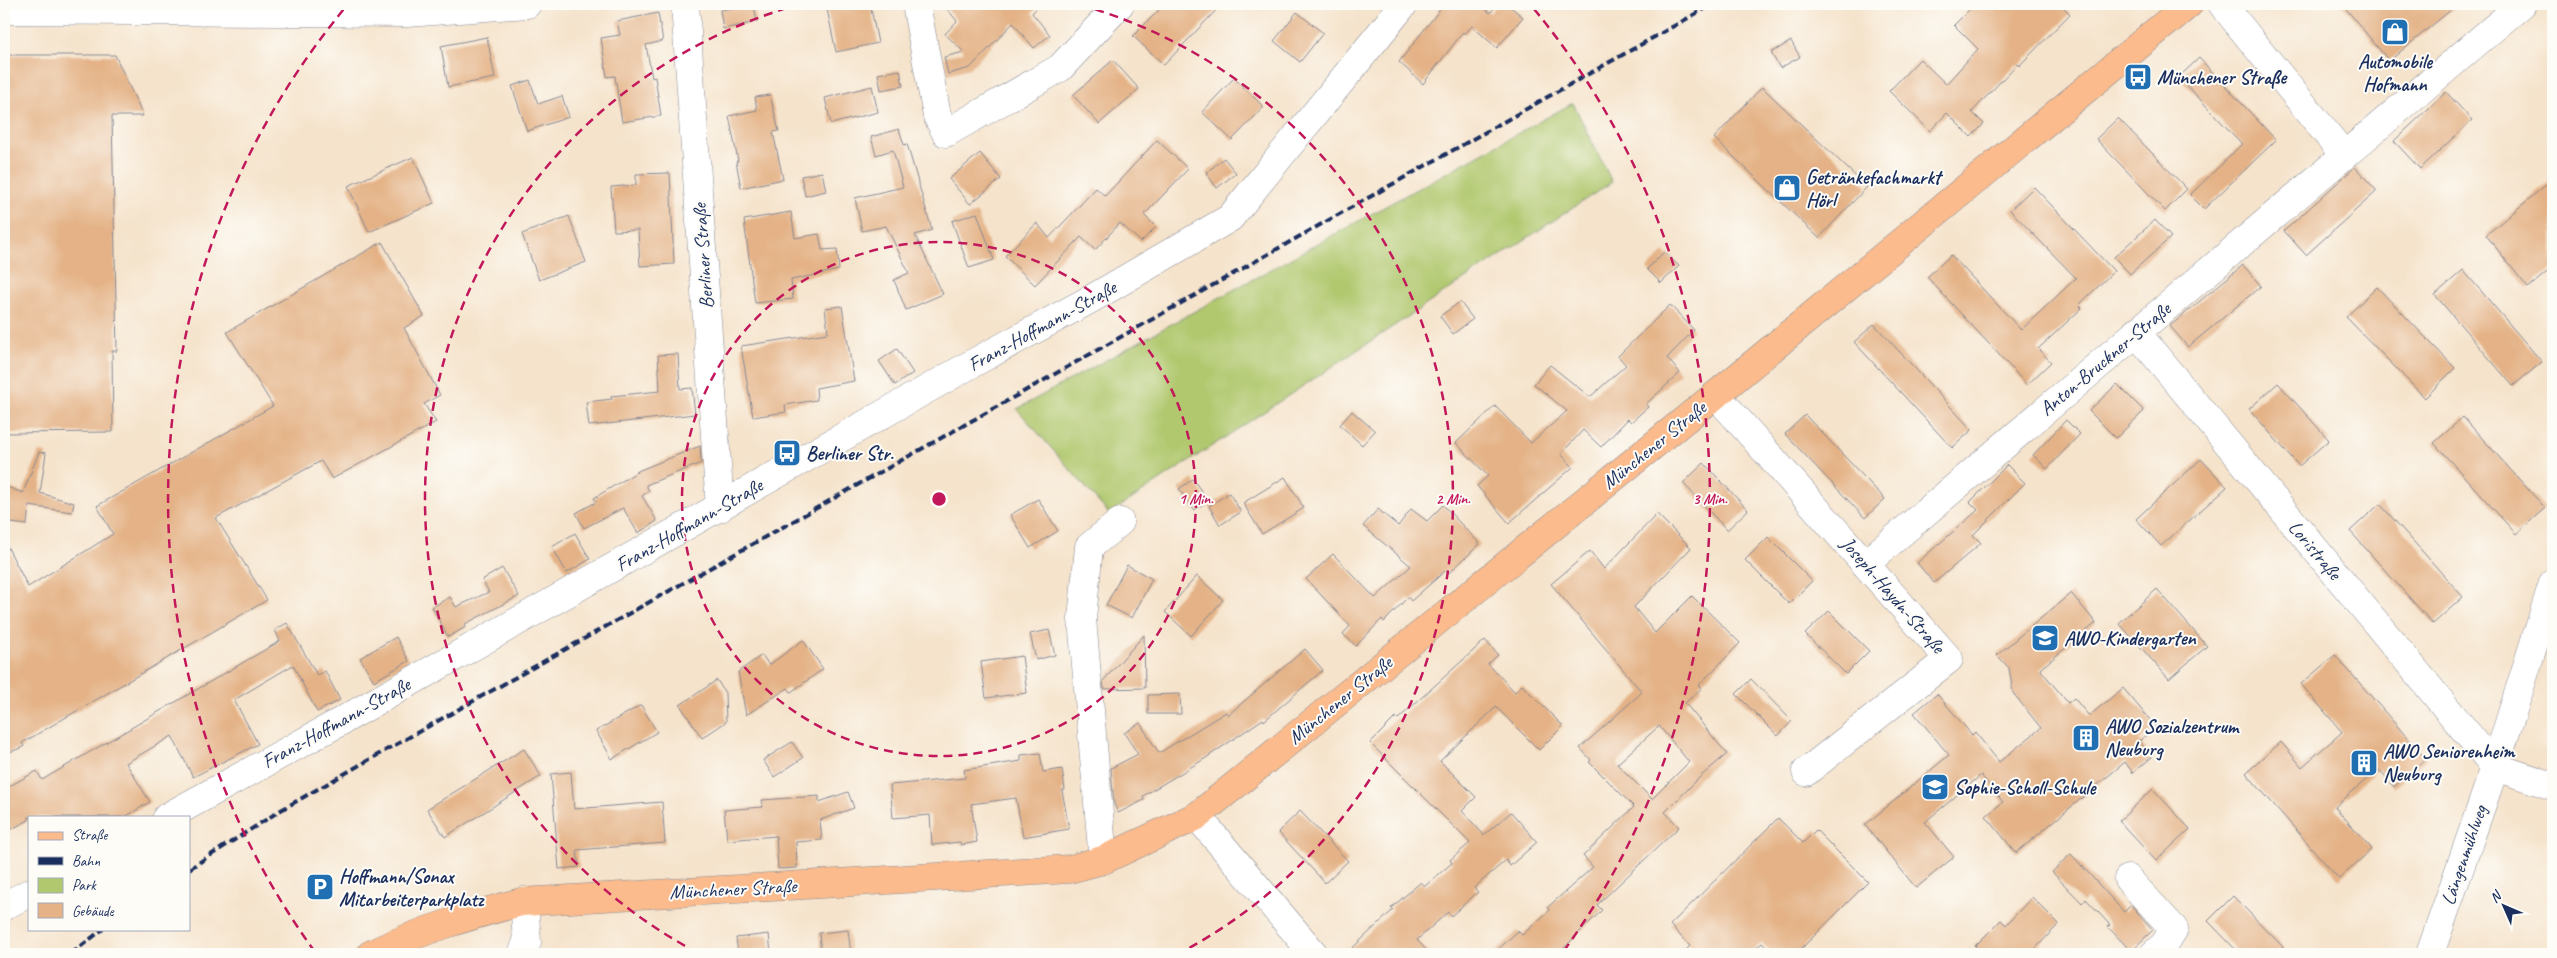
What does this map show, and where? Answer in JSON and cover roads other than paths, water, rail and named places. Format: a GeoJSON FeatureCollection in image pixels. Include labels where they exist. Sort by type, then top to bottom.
{"type":"FeatureCollection","features":[{"type":"Feature","properties":{"kind":"main road","name":"Münchener Straße"},"geometry":{"type":"LineString","coordinates":[[371,954],[392,944],[464,917],[524,901],[1070,869],[1103,860],[1197,816],[1716,395],[2188,4]]}},
{"type":"Feature","properties":{"kind":"street"},"geometry":{"type":"LineString","coordinates":[[4,10],[85,7],[407,8],[527,4]]}},
{"type":"Feature","properties":{"kind":"street","name":"Berliner Straße"},"geometry":{"type":"LineString","coordinates":[[685,4],[720,508]]}},
{"type":"Feature","properties":{"kind":"street"},"geometry":{"type":"LineString","coordinates":[[916,4],[937,116],[946,133],[1060,68],[1120,4]]}},
{"type":"Feature","properties":{"kind":"street","name":"Franz-Hoffmann-Straße"},"geometry":{"type":"LineString","coordinates":[[169,816],[720,508],[975,362],[1091,299],[1230,218],[1404,4]]}},
{"type":"Feature","properties":{"kind":"street"},"geometry":{"type":"LineString","coordinates":[[2222,4],[2344,155]]}},
{"type":"Feature","properties":{"kind":"street","name":"Anton-Bruckner-Straße"},"geometry":{"type":"LineString","coordinates":[[1865,564],[2522,4]]}},
{"type":"Feature","properties":{"kind":"street","name":"Loristraße"},"geometry":{"type":"LineString","coordinates":[[2136,332],[2494,767]]}},
{"type":"Feature","properties":{"kind":"street","name":"Joseph-Haydn-Straße"},"geometry":{"type":"LineString","coordinates":[[1716,395],[1949,659],[1806,772]]}},
{"type":"Feature","properties":{"kind":"street"},"geometry":{"type":"LineString","coordinates":[[1103,860],[1082,619],[1089,547],[1120,522]]}},
{"type":"Feature","properties":{"kind":"street","name":"Längenmühlweg"},"geometry":{"type":"LineString","coordinates":[[2430,954],[2494,767],[2553,584]]}},
{"type":"Feature","properties":{"kind":"street"},"geometry":{"type":"LineString","coordinates":[[2494,767],[2553,786]]}},
{"type":"Feature","properties":{"kind":"street"},"geometry":{"type":"LineString","coordinates":[[1197,816],[1314,954]]}},
{"type":"Feature","properties":{"kind":"street"},"geometry":{"type":"LineString","coordinates":[[2128,879],[2174,929],[2164,945],[2154,954]]}},
{"type":"Feature","properties":{"kind":"street"},"geometry":{"type":"LineString","coordinates":[[4,906],[28,894]]}},
{"type":"Feature","properties":{"kind":"street"},"geometry":{"type":"LineString","coordinates":[[522,954],[527,942],[524,901]]}},
{"type":"Feature","properties":{"kind":"railway"},"geometry":{"type":"LineString","coordinates":[[190,868],[281,810],[388,749],[1713,4]]}},
{"type":"Feature","properties":{"kind":"railway"},"geometry":{"type":"LineString","coordinates":[[71,954],[102,930]]}},
{"type":"Feature","properties":{"kind":"place","name":"Automobile Hofmann"},"geometry":{"type":"Point","coordinates":[2395,32]}},
{"type":"Feature","properties":{"kind":"place","name":"Münchener Straße"},"geometry":{"type":"Point","coordinates":[2138,77]}},
{"type":"Feature","properties":{"kind":"place","name":"Getränkefachmarkt Hörl"},"geometry":{"type":"Point","coordinates":[1787,188]}},
{"type":"Feature","properties":{"kind":"place","name":"Berliner Str."},"geometry":{"type":"Point","coordinates":[787,453]}},
{"type":"Feature","properties":{"kind":"place","name":"AWO-Kindergarten"},"geometry":{"type":"Point","coordinates":[2045,638]}},
{"type":"Feature","properties":{"kind":"place","name":"AWO Sozialzentrum Neuburg"},"geometry":{"type":"Point","coordinates":[2086,738]}},
{"type":"Feature","properties":{"kind":"place","name":"AWO Seniorenheim Neuburg"},"geometry":{"type":"Point","coordinates":[2364,763]}},
{"type":"Feature","properties":{"kind":"place","name":"Sophie-Scholl-Schule"},"geometry":{"type":"Point","coordinates":[1935,787]}},
{"type":"Feature","properties":{"kind":"place","name":"Hoffmann/Sonax Mitarbeiterparkplatz"},"geometry":{"type":"Point","coordinates":[320,887]}}]}
